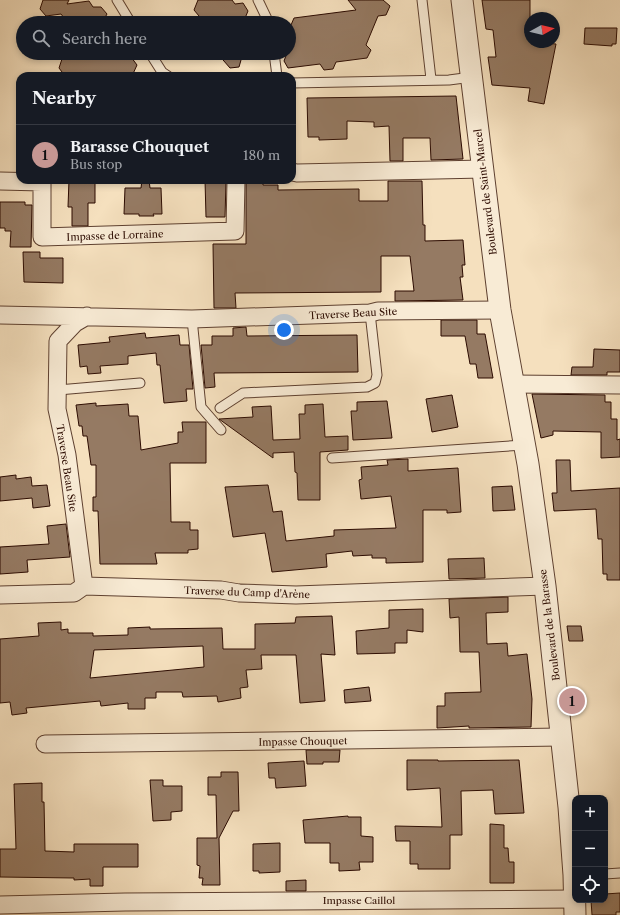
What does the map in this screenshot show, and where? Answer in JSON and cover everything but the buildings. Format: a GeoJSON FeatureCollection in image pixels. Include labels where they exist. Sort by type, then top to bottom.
{"type":"FeatureCollection","features":[{"type":"Feature","properties":{"kind":"street","name":"Boulevard de Saint-Marcel"},"geometry":{"type":"LineString","coordinates":[[462,0],[500,310],[512,384]]}},
{"type":"Feature","properties":{"kind":"street"},"geometry":{"type":"LineString","coordinates":[[296,173],[483,169]]}},
{"type":"Feature","properties":{"kind":"street","name":"Impasse de Lorraine"},"geometry":{"type":"LineString","coordinates":[[0,181],[16,181]]}},
{"type":"Feature","properties":{"kind":"street","name":"Impasse de Lorraine"},"geometry":{"type":"LineString","coordinates":[[42,184],[42,237],[235,231],[236,184]]}},
{"type":"Feature","properties":{"kind":"street","name":"Traverse Beau Site"},"geometry":{"type":"LineString","coordinates":[[0,315],[192,319],[370,313],[378,311],[500,310]]}},
{"type":"Feature","properties":{"kind":"street","name":"Traverse Beau Site"},"geometry":{"type":"LineString","coordinates":[[84,586],[67,455],[57,409],[58,341],[75,323],[88,316]]}},
{"type":"Feature","properties":{"kind":"street"},"geometry":{"type":"LineString","coordinates":[[512,384],[620,385]]}},
{"type":"Feature","properties":{"kind":"street","name":"Boulevard de la Barasse"},"geometry":{"type":"LineString","coordinates":[[512,384],[524,445],[544,586],[562,737],[573,867]]}},
{"type":"Feature","properties":{"kind":"street","name":"Traverse du Camp d'Arène"},"geometry":{"type":"LineString","coordinates":[[0,595],[74,593],[84,586],[221,590],[239,593],[296,595],[544,586]]}},
{"type":"Feature","properties":{"kind":"street","name":"Impasse Chouquet"},"geometry":{"type":"LineString","coordinates":[[45,744],[562,737]]}},
{"type":"Feature","properties":{"kind":"street","name":"Impasse Caillol"},"geometry":{"type":"LineString","coordinates":[[0,905],[125,902],[572,899]]}},
{"type":"Feature","properties":{"kind":"street","name":"Boulevard de la Barasse"},"geometry":{"type":"LineString","coordinates":[[575,903],[575,915]]}},
{"type":"Feature","properties":{"kind":"lane"},"geometry":{"type":"LineString","coordinates":[[117,0],[127,16]]}},
{"type":"Feature","properties":{"kind":"lane"},"geometry":{"type":"LineString","coordinates":[[258,0],[266,16]]}},
{"type":"Feature","properties":{"kind":"lane"},"geometry":{"type":"LineString","coordinates":[[422,0],[431,79]]}},
{"type":"Feature","properties":{"kind":"lane"},"geometry":{"type":"LineString","coordinates":[[154,60],[162,72]]}},
{"type":"Feature","properties":{"kind":"lane"},"geometry":{"type":"LineString","coordinates":[[275,60],[277,72]]}},
{"type":"Feature","properties":{"kind":"lane"},"geometry":{"type":"LineString","coordinates":[[296,83],[431,79],[449,80],[472,77]]}},
{"type":"Feature","properties":{"kind":"lane"},"geometry":{"type":"LineString","coordinates":[[220,408],[243,393],[367,387],[375,383],[377,375],[370,313]]}},
{"type":"Feature","properties":{"kind":"lane"},"geometry":{"type":"LineString","coordinates":[[192,319],[201,407],[221,430]]}},
{"type":"Feature","properties":{"kind":"lane"},"geometry":{"type":"LineString","coordinates":[[58,390],[140,383]]}},
{"type":"Feature","properties":{"kind":"lane"},"geometry":{"type":"LineString","coordinates":[[332,458],[524,445]]}},
{"type":"Feature","properties":{"kind":"lane"},"geometry":{"type":"LineString","coordinates":[[608,874],[620,873]]}},
{"type":"Feature","properties":{"kind":"place","name":"Barasse Chouquet"},"geometry":{"type":"Point","coordinates":[572,701]}}]}
